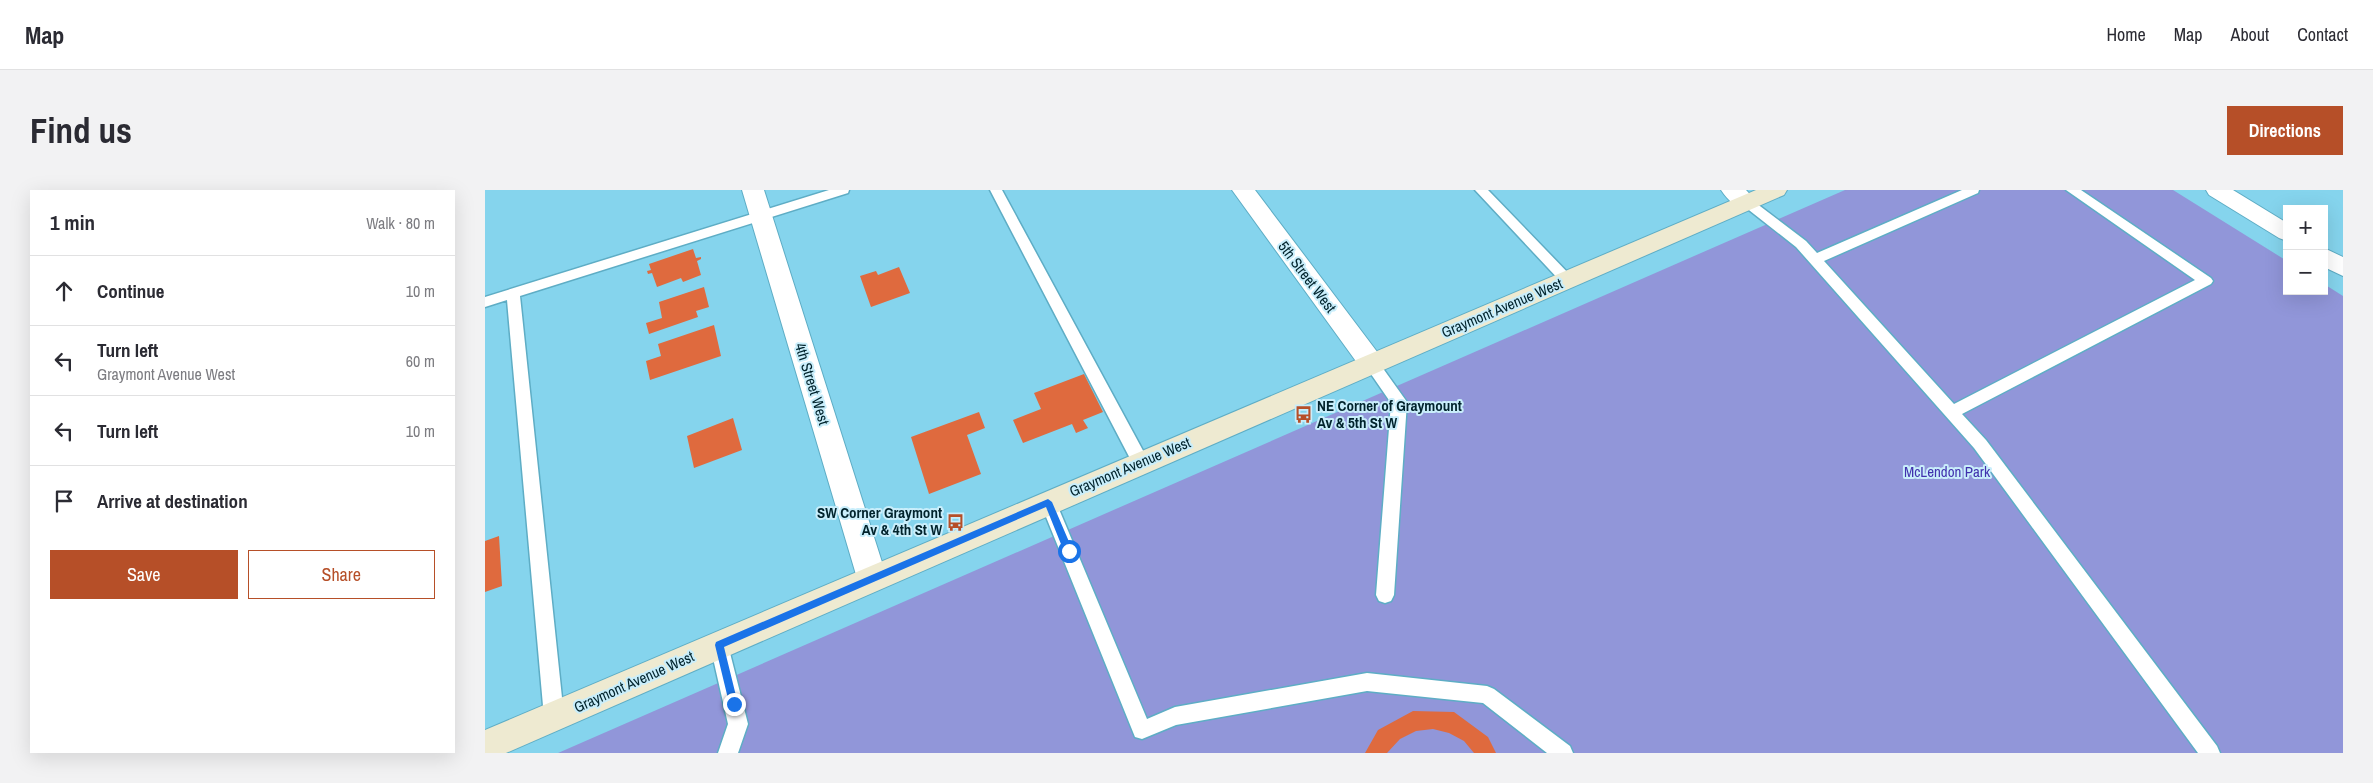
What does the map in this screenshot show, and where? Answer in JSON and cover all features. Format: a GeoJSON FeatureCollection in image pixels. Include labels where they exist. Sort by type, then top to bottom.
{"type":"FeatureCollection","features":[{"type":"Feature","properties":{"kind":"main road","name":"Graymont Avenue West"},"geometry":{"type":"LineString","coordinates":[[485,746],[1567,280],[1740,196],[1776,190]]}},
{"type":"Feature","properties":{"kind":"street","name":"4th Street West"},"geometry":{"type":"LineString","coordinates":[[753,190],[872,578]]}},
{"type":"Feature","properties":{"kind":"street","name":"5th Street West"},"geometry":{"type":"LineString","coordinates":[[1243,190],[1372,364]]}},
{"type":"Feature","properties":{"kind":"street"},"geometry":{"type":"LineString","coordinates":[[2217,190],[2283,231]]}},
{"type":"Feature","properties":{"kind":"street"},"geometry":{"type":"LineString","coordinates":[[2328,259],[2343,268]]}},
{"type":"Feature","properties":{"kind":"lane"},"geometry":{"type":"LineString","coordinates":[[485,302],[843,190]]}},
{"type":"Feature","properties":{"kind":"lane"},"geometry":{"type":"LineString","coordinates":[[995,190],[1141,463]]}},
{"type":"Feature","properties":{"kind":"lane"},"geometry":{"type":"LineString","coordinates":[[1481,190],[1567,280]]}},
{"type":"Feature","properties":{"kind":"lane"},"geometry":{"type":"LineString","coordinates":[[1815,260],[1973,190]]}},
{"type":"Feature","properties":{"kind":"lane"},"geometry":{"type":"LineString","coordinates":[[1952,412],[2206,281],[2072,190]]}},
{"type":"Feature","properties":{"kind":"lane"},"geometry":{"type":"LineString","coordinates":[[1740,196],[1801,244],[1986,452],[2210,753]]}},
{"type":"Feature","properties":{"kind":"lane"},"geometry":{"type":"LineString","coordinates":[[513,293],[554,717]]}},
{"type":"Feature","properties":{"kind":"lane"},"geometry":{"type":"LineString","coordinates":[[1372,364],[1399,402],[1385,595]]}},
{"type":"Feature","properties":{"kind":"lane"},"geometry":{"type":"LineString","coordinates":[[1048,502],[1142,730],[1175,716],[1367,682],[1487,695],[1563,753]]}},
{"type":"Feature","properties":{"kind":"lane"},"geometry":{"type":"LineString","coordinates":[[719,645],[738,724],[728,753]]}},
{"type":"Feature","properties":{"kind":"green space","name":"McLendon Park"},"geometry":{"type":"Polygon","coordinates":[[[1845,190],[2173,190],[2283,259],[2283,295],[2328,295],[2328,287],[2343,296],[2343,753],[558,753],[1845,190]]]}},
{"type":"Feature","properties":{"kind":"building"},"geometry":{"type":"Polygon","coordinates":[[[693,249],[696,258],[701,257],[697,261],[701,275],[683,282],[681,278],[657,287],[652,273],[648,274],[647,271],[651,270],[649,264],[693,249]]]}},
{"type":"Feature","properties":{"kind":"building"},"geometry":{"type":"Polygon","coordinates":[[[899,267],[910,293],[871,307],[860,276],[876,271],[878,275],[899,267]]]}},
{"type":"Feature","properties":{"kind":"building"},"geometry":{"type":"Polygon","coordinates":[[[704,287],[709,307],[696,311],[698,317],[649,334],[646,323],[662,318],[659,302],[704,287]]]}},
{"type":"Feature","properties":{"kind":"building"},"geometry":{"type":"Polygon","coordinates":[[[714,325],[721,356],[650,380],[646,361],[661,356],[658,344],[714,325]]]}},
{"type":"Feature","properties":{"kind":"building"},"geometry":{"type":"Polygon","coordinates":[[[1084,374],[1103,412],[1083,420],[1088,428],[1076,433],[1072,424],[1023,443],[1013,420],[1041,409],[1034,393],[1084,374]]]}},
{"type":"Feature","properties":{"kind":"building"},"geometry":{"type":"Polygon","coordinates":[[[979,412],[985,428],[967,435],[981,474],[929,494],[911,437],[979,412]]]}},
{"type":"Feature","properties":{"kind":"building"},"geometry":{"type":"Polygon","coordinates":[[[733,418],[742,450],[694,468],[687,436],[733,418]]]}},
{"type":"Feature","properties":{"kind":"building"},"geometry":{"type":"Polygon","coordinates":[[[499,536],[502,586],[485,592],[485,541],[499,536]]]}},
{"type":"Feature","properties":{"kind":"building"},"geometry":{"type":"Polygon","coordinates":[[[1413,711],[1454,712],[1488,737],[1496,753],[1474,753],[1464,741],[1449,733],[1433,729],[1416,731],[1400,739],[1387,753],[1365,753],[1378,730],[1413,711]]]}},
{"type":"Feature","properties":{"kind":"place","name":"NE Corner of Graymount Av & 5th St W"},"geometry":{"type":"Point","coordinates":[1303,415]}},
{"type":"Feature","properties":{"kind":"place","name":"SW Corner Graymont Av & 4th St W"},"geometry":{"type":"Point","coordinates":[956,522]}},
{"type":"Feature","properties":{"kind":"route"},"geometry":{"type":"LineString","coordinates":[[734,704],[719,645],[1048,502],[1069,551]]}}]}
